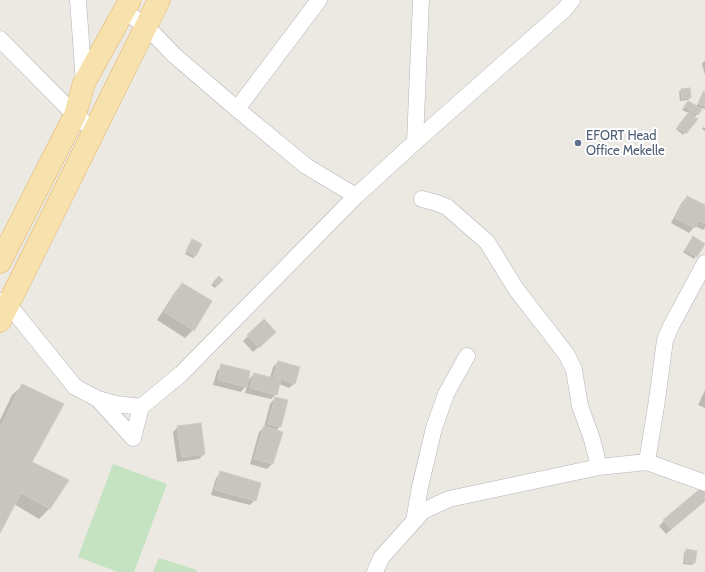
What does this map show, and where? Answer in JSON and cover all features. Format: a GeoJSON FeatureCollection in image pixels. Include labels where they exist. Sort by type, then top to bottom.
{"type":"FeatureCollection","features":[{"type":"Feature","properties":{"kind":"main road"},"geometry":{"type":"LineString","coordinates":[[3,309],[159,0]]}},
{"type":"Feature","properties":{"kind":"main road"},"geometry":{"type":"LineString","coordinates":[[0,262],[75,115],[84,83],[127,6]]}},
{"type":"Feature","properties":{"kind":"street"},"geometry":{"type":"LineString","coordinates":[[78,0],[84,83]]}},
{"type":"Feature","properties":{"kind":"street"},"geometry":{"type":"LineString","coordinates":[[237,109],[318,0]]}},
{"type":"Feature","properties":{"kind":"street"},"geometry":{"type":"LineString","coordinates":[[415,142],[421,0]]}},
{"type":"Feature","properties":{"kind":"street"},"geometry":{"type":"LineString","coordinates":[[98,399],[132,438],[141,407],[180,374],[356,196],[564,10],[572,0]]}},
{"type":"Feature","properties":{"kind":"street"},"geometry":{"type":"LineString","coordinates":[[127,6],[174,55],[237,109],[306,166],[356,196]]}},
{"type":"Feature","properties":{"kind":"street"},"geometry":{"type":"LineString","coordinates":[[0,39],[75,115],[94,130]]}},
{"type":"Feature","properties":{"kind":"street"},"geometry":{"type":"LineString","coordinates":[[422,199],[448,207],[487,242],[516,288],[567,355],[574,370],[580,406],[592,439],[599,467]]}},
{"type":"Feature","properties":{"kind":"street"},"geometry":{"type":"LineString","coordinates":[[647,462],[658,400],[665,340],[705,263]]}},
{"type":"Feature","properties":{"kind":"street"},"geometry":{"type":"LineString","coordinates":[[3,309],[75,388],[98,399],[116,404],[141,407]]}},
{"type":"Feature","properties":{"kind":"street"},"geometry":{"type":"LineString","coordinates":[[414,521],[420,487],[434,428],[446,394],[467,356]]}},
{"type":"Feature","properties":{"kind":"street"},"geometry":{"type":"LineString","coordinates":[[375,572],[381,558],[423,511],[449,499],[599,467],[647,462],[705,483]]}},
{"type":"Feature","properties":{"kind":"green space"},"geometry":{"type":"Polygon","coordinates":[[[113,464],[167,484],[134,572],[118,572],[78,557],[113,464]]]}},
{"type":"Feature","properties":{"kind":"green space"},"geometry":{"type":"Polygon","coordinates":[[[159,558],[197,570],[197,572],[153,572],[159,558]]]}},
{"type":"Feature","properties":{"kind":"building"},"geometry":{"type":"Polygon","coordinates":[[[690,88],[691,98],[682,99],[681,89],[690,88]]]}},
{"type":"Feature","properties":{"kind":"building"},"geometry":{"type":"Polygon","coordinates":[[[703,92],[705,92],[705,106],[698,104],[703,92]]]}},
{"type":"Feature","properties":{"kind":"building"},"geometry":{"type":"Polygon","coordinates":[[[688,101],[702,109],[698,115],[684,107],[688,101]]]}},
{"type":"Feature","properties":{"kind":"building"},"geometry":{"type":"Polygon","coordinates":[[[689,112],[698,119],[686,134],[677,127],[689,112]]]}},
{"type":"Feature","properties":{"kind":"building"},"geometry":{"type":"Polygon","coordinates":[[[687,196],[705,205],[705,224],[699,220],[695,228],[675,218],[687,196]]]}},
{"type":"Feature","properties":{"kind":"building"},"geometry":{"type":"Polygon","coordinates":[[[693,236],[705,244],[697,257],[685,250],[693,236]]]}},
{"type":"Feature","properties":{"kind":"building"},"geometry":{"type":"Polygon","coordinates":[[[192,239],[202,244],[196,256],[186,251],[192,239]]]}},
{"type":"Feature","properties":{"kind":"building"},"geometry":{"type":"Polygon","coordinates":[[[219,276],[223,280],[217,286],[213,282],[219,276]]]}},
{"type":"Feature","properties":{"kind":"building"},"geometry":{"type":"Polygon","coordinates":[[[182,283],[212,301],[194,331],[164,312],[182,283]]]}},
{"type":"Feature","properties":{"kind":"building"},"geometry":{"type":"Polygon","coordinates":[[[264,319],[276,332],[259,348],[247,335],[264,319]]]}},
{"type":"Feature","properties":{"kind":"building"},"geometry":{"type":"Polygon","coordinates":[[[278,361],[300,367],[295,384],[274,376],[278,361]]]}},
{"type":"Feature","properties":{"kind":"building"},"geometry":{"type":"Polygon","coordinates":[[[221,364],[250,371],[247,387],[218,380],[221,364]]]}},
{"type":"Feature","properties":{"kind":"building"},"geometry":{"type":"Polygon","coordinates":[[[254,373],[281,380],[277,395],[250,388],[254,373]]]}},
{"type":"Feature","properties":{"kind":"building"},"geometry":{"type":"Polygon","coordinates":[[[22,384],[64,404],[32,462],[69,480],[50,509],[21,493],[0,533],[0,428],[22,384]]]}},
{"type":"Feature","properties":{"kind":"building"},"geometry":{"type":"Polygon","coordinates":[[[275,397],[288,400],[281,427],[268,424],[275,397]]]}},
{"type":"Feature","properties":{"kind":"building"},"geometry":{"type":"Polygon","coordinates":[[[201,423],[205,454],[182,457],[177,426],[201,423]]]}},
{"type":"Feature","properties":{"kind":"building"},"geometry":{"type":"Polygon","coordinates":[[[264,426],[283,432],[273,464],[254,459],[264,426]]]}},
{"type":"Feature","properties":{"kind":"building"},"geometry":{"type":"Polygon","coordinates":[[[220,471],[261,483],[256,501],[215,490],[220,471]]]}},
{"type":"Feature","properties":{"kind":"building"},"geometry":{"type":"Polygon","coordinates":[[[701,488],[705,493],[705,501],[671,529],[663,520],[701,488]]]}},
{"type":"Feature","properties":{"kind":"building"},"geometry":{"type":"Polygon","coordinates":[[[686,549],[697,551],[695,563],[685,562],[686,549]]]}},
{"type":"Feature","properties":{"kind":"place","name":"EFORT Head Office Mekelle"},"geometry":{"type":"Point","coordinates":[578,143]}}]}
